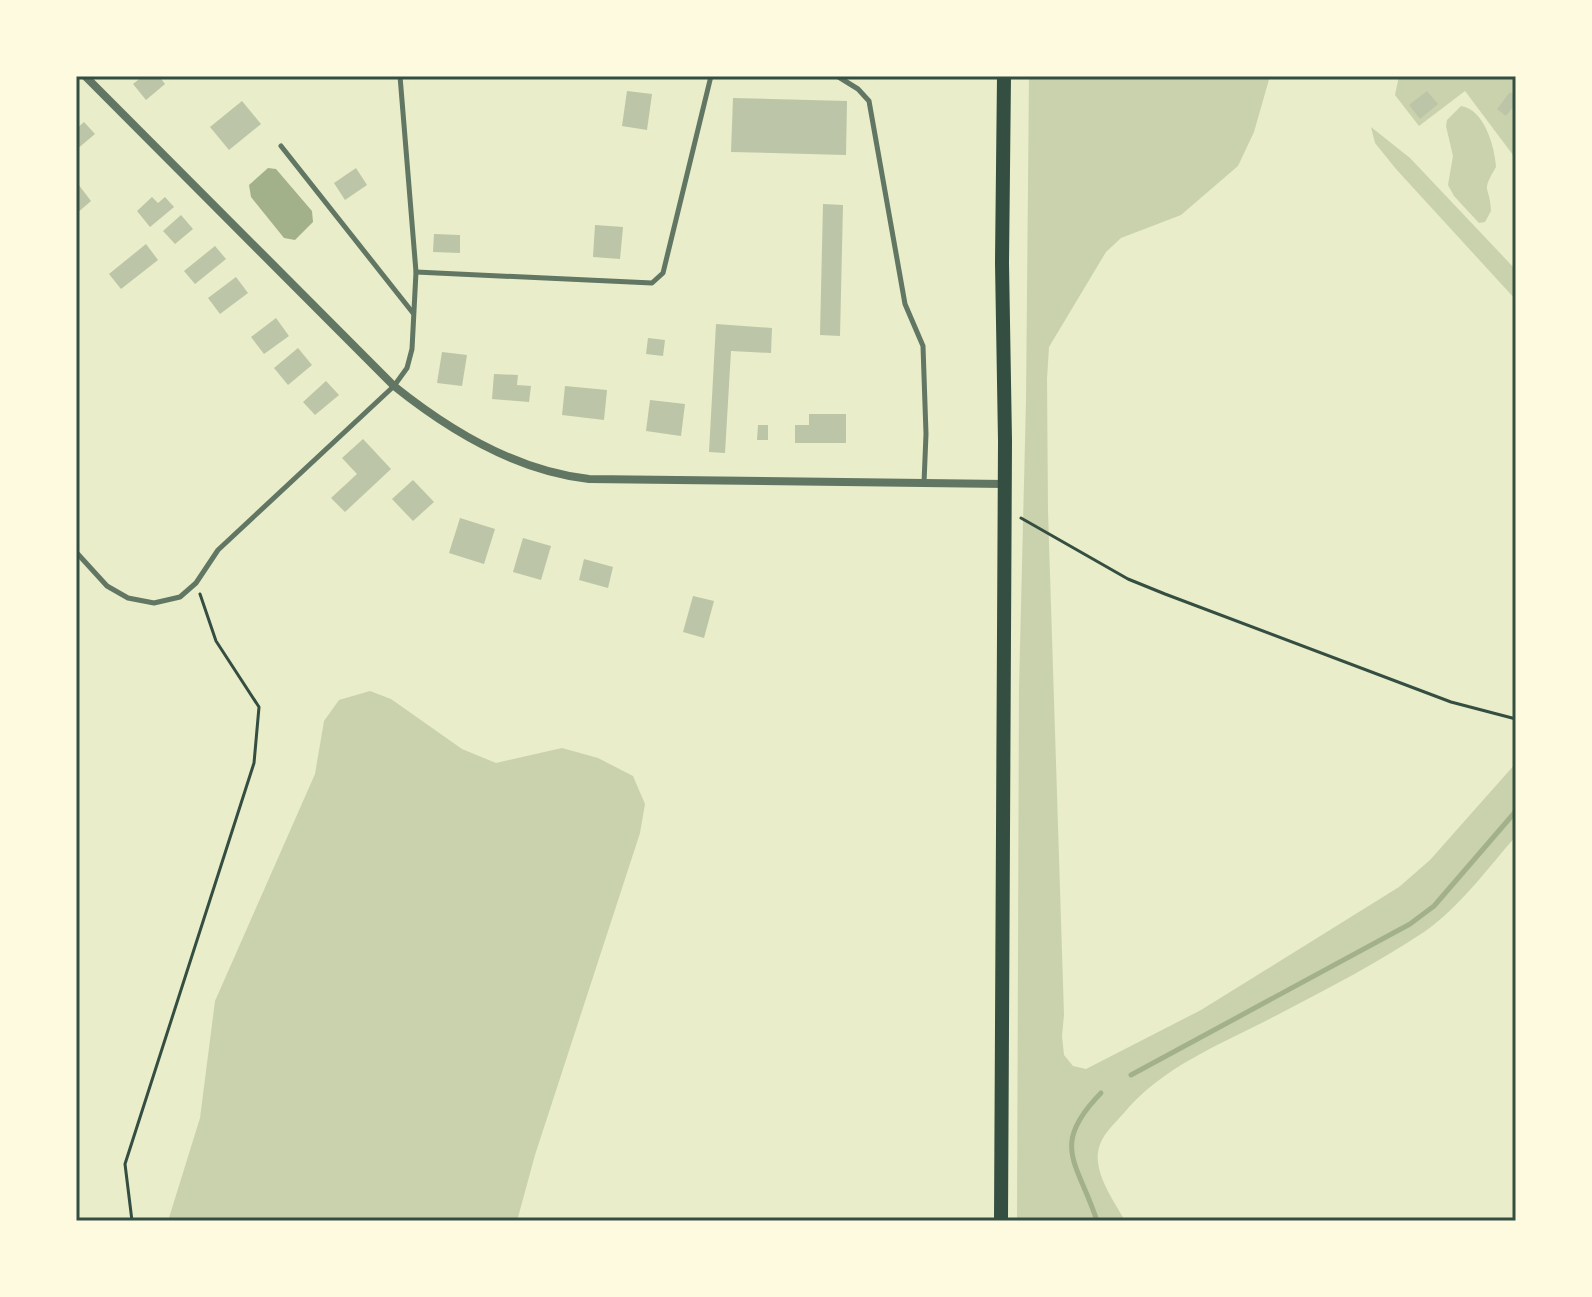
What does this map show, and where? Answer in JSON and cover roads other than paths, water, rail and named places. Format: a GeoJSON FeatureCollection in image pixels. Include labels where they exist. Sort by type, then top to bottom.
{"type":"FeatureCollection","features":[{"type":"Feature","properties":{"kind":"main road"},"geometry":{"type":"LineString","coordinates":[[1001,1221],[1004,76]]}},
{"type":"Feature","properties":{"kind":"street"},"geometry":{"type":"LineString","coordinates":[[85,76],[394,386],[432,415],[512,460],[557,475],[589,479],[1005,484]]}},
{"type":"Feature","properties":{"kind":"lane"},"geometry":{"type":"LineString","coordinates":[[76,552],[107,586],[128,598],[154,603],[180,597],[196,583],[218,550],[394,386],[407,368],[412,349],[416,272],[400,76]]}},
{"type":"Feature","properties":{"kind":"lane"},"geometry":{"type":"LineString","coordinates":[[416,272],[652,283],[663,273],[711,76]]}},
{"type":"Feature","properties":{"kind":"lane"},"geometry":{"type":"LineString","coordinates":[[837,76],[858,89],[869,101],[905,304],[923,346],[924,483]]}},
{"type":"Feature","properties":{"kind":"lane"},"geometry":{"type":"LineString","coordinates":[[281,146],[414,314]]}},
{"type":"Feature","properties":{"kind":"waterway"},"geometry":{"type":"LineString","coordinates":[[1131,1075],[1410,924],[1434,906],[1516,811]]}},
{"type":"Feature","properties":{"kind":"waterway"},"geometry":{"type":"LineString","coordinates":[[1097,1221],[1076,1169],[1072,1141],[1085,1111],[1101,1093]]}}]}
